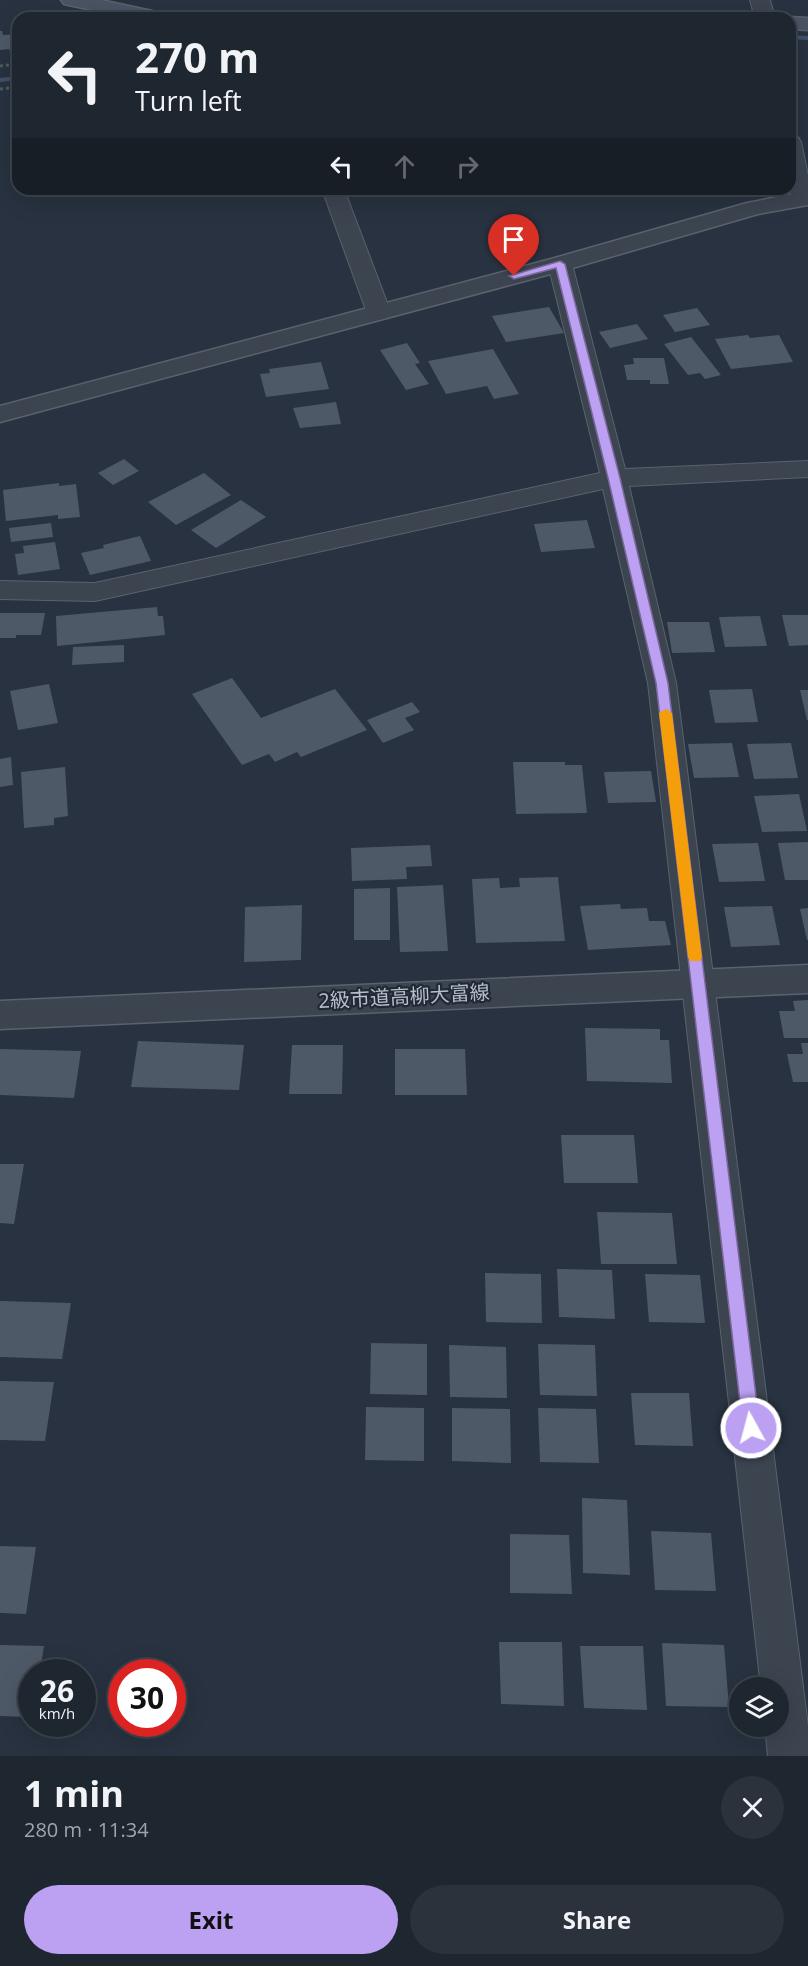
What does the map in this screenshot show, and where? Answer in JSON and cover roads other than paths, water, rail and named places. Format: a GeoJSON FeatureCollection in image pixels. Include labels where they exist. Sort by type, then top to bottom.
{"type":"FeatureCollection","features":[{"type":"Feature","properties":{"kind":"main road"},"geometry":{"type":"LineString","coordinates":[[71,0],[130,12]]}},
{"type":"Feature","properties":{"kind":"street"},"geometry":{"type":"LineString","coordinates":[[0,414],[560,264],[755,208],[805,198],[796,164]]}},
{"type":"Feature","properties":{"kind":"street"},"geometry":{"type":"LineString","coordinates":[[335,195],[379,312]]}},
{"type":"Feature","properties":{"kind":"street"},"geometry":{"type":"LineString","coordinates":[[560,264],[614,478],[662,683],[790,1756]]}},
{"type":"Feature","properties":{"kind":"street"},"geometry":{"type":"LineString","coordinates":[[0,590],[95,592],[614,478],[808,469]]}},
{"type":"Feature","properties":{"kind":"street","name":"2級市道高柳大富線"},"geometry":{"type":"LineString","coordinates":[[0,1015],[698,982],[808,979]]}},
{"type":"Feature","properties":{"kind":"waterway"},"geometry":{"type":"LineString","coordinates":[[796,37],[808,38]]}},
{"type":"Feature","properties":{"kind":"waterway"},"geometry":{"type":"LineString","coordinates":[[0,80],[12,79]]}}]}
